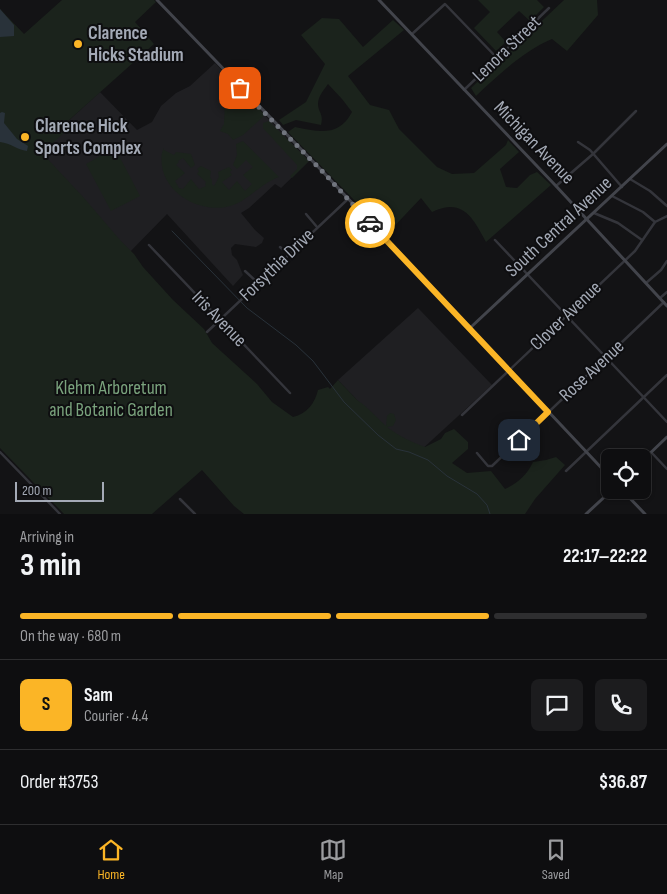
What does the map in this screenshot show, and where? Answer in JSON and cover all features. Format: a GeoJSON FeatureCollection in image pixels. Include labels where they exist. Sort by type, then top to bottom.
{"type":"FeatureCollection","features":[{"type":"Feature","properties":{"kind":"street"},"geometry":{"type":"LineString","coordinates":[[157,0],[601,468]]}},
{"type":"Feature","properties":{"kind":"street","name":"Michigan Avenue"},"geometry":{"type":"LineString","coordinates":[[379,0],[667,306]]}},
{"type":"Feature","properties":{"kind":"street"},"geometry":{"type":"LineString","coordinates":[[412,35],[445,4],[498,59]]}},
{"type":"Feature","properties":{"kind":"street","name":"Lenora Street"},"geometry":{"type":"LineString","coordinates":[[464,90],[549,8]]}},
{"type":"Feature","properties":{"kind":"street"},"geometry":{"type":"LineString","coordinates":[[556,186],[593,154],[636,111]]}},
{"type":"Feature","properties":{"kind":"street"},"geometry":{"type":"LineString","coordinates":[[578,142],[590,150],[622,187]]}},
{"type":"Feature","properties":{"kind":"street","name":"South Central Avenue"},"geometry":{"type":"LineString","coordinates":[[470,328],[667,144]]}},
{"type":"Feature","properties":{"kind":"street"},"geometry":{"type":"LineString","coordinates":[[630,179],[650,190],[667,206]]}},
{"type":"Feature","properties":{"kind":"street"},"geometry":{"type":"LineString","coordinates":[[612,196],[642,212],[654,222],[667,216]]}},
{"type":"Feature","properties":{"kind":"street","name":"Forsythia Drive"},"geometry":{"type":"LineString","coordinates":[[207,332],[348,199]]}},
{"type":"Feature","properties":{"kind":"street"},"geometry":{"type":"LineString","coordinates":[[594,213],[618,223],[642,240]]}},
{"type":"Feature","properties":{"kind":"street"},"geometry":{"type":"LineString","coordinates":[[306,214],[318,226]]}},
{"type":"Feature","properties":{"kind":"street","name":"Clover Avenue"},"geometry":{"type":"LineString","coordinates":[[462,416],[635,251],[654,222]]}},
{"type":"Feature","properties":{"kind":"street"},"geometry":{"type":"LineString","coordinates":[[495,240],[667,422]]}},
{"type":"Feature","properties":{"kind":"street","name":"Iris Avenue"},"geometry":{"type":"LineString","coordinates":[[149,246],[290,393]]}},
{"type":"Feature","properties":{"kind":"street"},"geometry":{"type":"LineString","coordinates":[[280,247],[289,255]]}},
{"type":"Feature","properties":{"kind":"street"},"geometry":{"type":"LineString","coordinates":[[646,284],[661,270],[667,261]]}},
{"type":"Feature","properties":{"kind":"street"},"geometry":{"type":"LineString","coordinates":[[246,271],[258,283]]}},
{"type":"Feature","properties":{"kind":"street"},"geometry":{"type":"LineString","coordinates":[[660,298],[667,292]]}},
{"type":"Feature","properties":{"kind":"street","name":"Rose Avenue"},"geometry":{"type":"LineString","coordinates":[[477,453],[488,466],[492,466],[664,302]]}},
{"type":"Feature","properties":{"kind":"street"},"geometry":{"type":"LineString","coordinates":[[566,471],[667,375]]}},
{"type":"Feature","properties":{"kind":"street"},"geometry":{"type":"LineString","coordinates":[[667,437],[651,452],[667,469]]}},
{"type":"Feature","properties":{"kind":"street"},"geometry":{"type":"LineString","coordinates":[[0,452],[60,514]]}},
{"type":"Feature","properties":{"kind":"street"},"geometry":{"type":"LineString","coordinates":[[180,499],[194,514]]}},
{"type":"Feature","properties":{"kind":"street"},"geometry":{"type":"LineString","coordinates":[[586,514],[602,499]]}},
{"type":"Feature","properties":{"kind":"street"},"geometry":{"type":"LineString","coordinates":[[631,499],[645,514]]}},
{"type":"Feature","properties":{"kind":"shaded area"},"geometry":{"type":"Polygon","coordinates":[[[0,9],[14,25],[14,36],[0,37],[0,9]]]}},
{"type":"Feature","properties":{"kind":"shaded area"},"geometry":{"type":"Polygon","coordinates":[[[215,63],[309,161],[281,188],[275,184],[241,213],[264,238],[262,243],[256,247],[235,244],[231,248],[232,255],[237,260],[243,275],[233,286],[167,214],[126,256],[78,206],[34,152],[100,92],[137,130],[152,122],[161,106],[176,93],[190,86],[215,63]]]}},
{"type":"Feature","properties":{"kind":"shaded area"},"geometry":{"type":"Polygon","coordinates":[[[0,113],[5,113],[4,123],[17,139],[28,146],[27,151],[0,142],[0,113]]]}},
{"type":"Feature","properties":{"kind":"shaded area"},"geometry":{"type":"Polygon","coordinates":[[[418,308],[492,385],[420,451],[388,433],[338,380],[418,308]]]}},
{"type":"Feature","properties":{"kind":"green space","name":"Klehm Arboretum and Botanic Garden"},"geometry":{"type":"Polygon","coordinates":[[[62,0],[154,0],[156,2],[135,22],[154,44],[68,121],[70,127],[42,153],[134,254],[143,267],[173,300],[204,329],[212,343],[257,384],[272,402],[293,417],[298,416],[310,407],[318,390],[328,387],[330,389],[338,380],[386,426],[387,416],[390,413],[394,414],[396,420],[393,426],[387,427],[415,443],[425,447],[441,439],[445,433],[454,429],[468,442],[468,449],[452,463],[467,473],[491,471],[505,489],[522,478],[533,462],[556,457],[565,465],[535,499],[525,514],[244,514],[234,506],[202,470],[152,514],[64,514],[0,448],[0,9],[24,34],[62,0]]]}},
{"type":"Feature","properties":{"kind":"green space"},"geometry":{"type":"Polygon","coordinates":[[[478,0],[537,0],[544,7],[530,21],[519,11],[497,32],[506,42],[496,51],[474,28],[490,12],[478,0]]]}},
{"type":"Feature","properties":{"kind":"green space"},"geometry":{"type":"Polygon","coordinates":[[[564,0],[597,0],[598,15],[567,51],[552,39],[512,64],[476,96],[471,88],[564,0]]]}},
{"type":"Feature","properties":{"kind":"green space"},"geometry":{"type":"Polygon","coordinates":[[[322,18],[339,19],[363,47],[393,20],[404,30],[348,76],[370,105],[389,110],[399,129],[437,167],[452,174],[474,173],[506,145],[508,140],[519,152],[500,169],[506,187],[517,188],[530,175],[537,172],[551,185],[486,242],[466,212],[452,207],[432,212],[421,198],[387,234],[288,132],[295,127],[328,131],[341,126],[347,120],[352,112],[328,84],[318,101],[322,118],[321,125],[296,120],[283,125],[279,120],[306,102],[325,64],[301,35],[322,18]]]}},
{"type":"Feature","properties":{"kind":"green space"},"geometry":{"type":"Polygon","coordinates":[[[229,79],[264,114],[243,135],[233,140],[228,134],[220,131],[224,124],[226,81],[229,79]]]}},
{"type":"Feature","properties":{"kind":"green space"},"geometry":{"type":"Polygon","coordinates":[[[269,121],[309,161],[292,178],[290,176],[297,169],[297,165],[263,128],[263,123],[269,121]]]}},
{"type":"Feature","properties":{"kind":"green space"},"geometry":{"type":"Polygon","coordinates":[[[243,141],[279,177],[265,184],[240,202],[216,208],[195,204],[177,193],[165,176],[161,161],[164,148],[164,150],[174,155],[176,152],[191,154],[195,165],[191,168],[183,158],[176,165],[185,173],[175,181],[179,188],[183,189],[191,179],[199,189],[206,186],[206,182],[197,174],[199,171],[197,169],[201,166],[211,171],[210,177],[214,186],[219,177],[218,172],[229,167],[232,170],[230,172],[232,175],[222,182],[229,190],[237,181],[245,191],[252,184],[243,175],[253,167],[246,160],[237,169],[233,165],[237,155],[236,144],[243,141]]]}},
{"type":"Feature","properties":{"kind":"green space"},"geometry":{"type":"Polygon","coordinates":[[[115,148],[140,196],[111,211],[86,164],[115,148]]]}},
{"type":"Feature","properties":{"kind":"waterway"},"geometry":{"type":"LineString","coordinates":[[172,231],[247,308],[296,345],[313,361],[344,402],[378,435],[396,449],[428,460],[447,476],[477,494],[487,505],[490,514]]}},
{"type":"Feature","properties":{"kind":"way so far"},"geometry":{"type":"LineString","coordinates":[[240,88],[324,173],[370,223]]}},
{"type":"Feature","properties":{"kind":"place","name":"Clarence Hicks Stadium"},"geometry":{"type":"Point","coordinates":[78,44]}},
{"type":"Feature","properties":{"kind":"place","name":"Clarence Hick Sports Complex"},"geometry":{"type":"Point","coordinates":[25,137]}},
{"type":"Feature","properties":{"kind":"route"},"geometry":{"type":"LineString","coordinates":[[370,223],[548,412],[519,440]]}}]}
